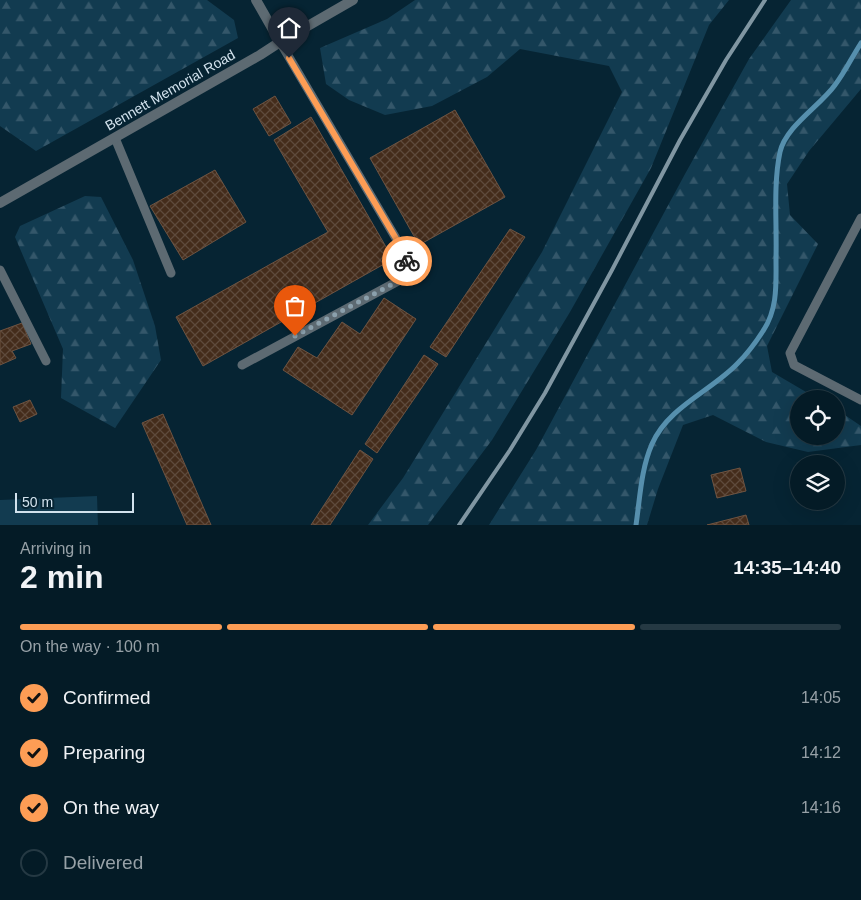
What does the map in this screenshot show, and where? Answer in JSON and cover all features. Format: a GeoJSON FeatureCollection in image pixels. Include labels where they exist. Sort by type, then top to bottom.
{"type":"FeatureCollection","features":[{"type":"Feature","properties":{"kind":"street"},"geometry":{"type":"LineString","coordinates":[[256,0],[280,42]]}},
{"type":"Feature","properties":{"kind":"street","name":"Bennett Memorial Road"},"geometry":{"type":"LineString","coordinates":[[0,203],[353,0]]}},
{"type":"Feature","properties":{"kind":"lane"},"geometry":{"type":"LineString","coordinates":[[242,365],[400,280],[407,266],[407,257],[280,42]]}},
{"type":"Feature","properties":{"kind":"lane"},"geometry":{"type":"LineString","coordinates":[[115,138],[171,272]]}},
{"type":"Feature","properties":{"kind":"lane"},"geometry":{"type":"LineString","coordinates":[[861,218],[790,352],[794,365],[861,400]]}},
{"type":"Feature","properties":{"kind":"lane"},"geometry":{"type":"LineString","coordinates":[[0,270],[46,361]]}},
{"type":"Feature","properties":{"kind":"green space"},"geometry":{"type":"Polygon","coordinates":[[[0,0],[207,0],[234,20],[238,38],[36,151],[0,126],[0,0]]]}},
{"type":"Feature","properties":{"kind":"green space"},"geometry":{"type":"Polygon","coordinates":[[[415,0],[729,0],[709,25],[651,168],[570,312],[492,440],[428,525],[368,525],[403,478],[542,252],[622,92],[609,66],[520,49],[487,77],[432,106],[385,115],[349,100],[326,84],[320,48],[387,19],[415,0]]]}},
{"type":"Feature","properties":{"kind":"green space"},"geometry":{"type":"Polygon","coordinates":[[[791,0],[861,0],[861,89],[809,151],[787,184],[790,215],[818,244],[767,346],[772,372],[803,390],[790,390],[790,445],[845,445],[845,415],[861,426],[861,445],[808,452],[766,442],[713,415],[683,425],[658,489],[647,525],[489,525],[536,450],[749,59],[791,0]]]}},
{"type":"Feature","properties":{"kind":"green space"},"geometry":{"type":"Polygon","coordinates":[[[85,196],[101,197],[133,260],[155,326],[161,360],[115,428],[61,398],[63,349],[15,237],[20,226],[85,196]]]}},
{"type":"Feature","properties":{"kind":"green space"},"geometry":{"type":"Polygon","coordinates":[[[97,496],[98,525],[0,525],[0,500],[97,496]]]}},
{"type":"Feature","properties":{"kind":"building"},"geometry":{"type":"Polygon","coordinates":[[[275,96],[291,123],[269,136],[253,109],[275,96]]]}},
{"type":"Feature","properties":{"kind":"building"},"geometry":{"type":"Polygon","coordinates":[[[455,110],[505,197],[419,245],[370,158],[455,110]]]}},
{"type":"Feature","properties":{"kind":"building"},"geometry":{"type":"Polygon","coordinates":[[[311,117],[393,259],[203,366],[176,317],[328,232],[274,140],[311,117]]]}},
{"type":"Feature","properties":{"kind":"building"},"geometry":{"type":"Polygon","coordinates":[[[215,170],[246,222],[183,260],[150,206],[215,170]]]}},
{"type":"Feature","properties":{"kind":"building"},"geometry":{"type":"Polygon","coordinates":[[[510,229],[525,237],[446,357],[430,347],[510,229]]]}},
{"type":"Feature","properties":{"kind":"building"},"geometry":{"type":"Polygon","coordinates":[[[384,298],[416,319],[352,415],[283,370],[298,347],[317,358],[342,322],[360,334],[384,298]]]}},
{"type":"Feature","properties":{"kind":"building"},"geometry":{"type":"Polygon","coordinates":[[[22,323],[31,344],[12,351],[16,358],[0,365],[0,331],[22,323]]]}},
{"type":"Feature","properties":{"kind":"building"},"geometry":{"type":"Polygon","coordinates":[[[424,355],[438,364],[377,453],[365,444],[424,355]]]}},
{"type":"Feature","properties":{"kind":"building"},"geometry":{"type":"Polygon","coordinates":[[[30,400],[37,414],[20,422],[13,407],[30,400]]]}},
{"type":"Feature","properties":{"kind":"building"},"geometry":{"type":"Polygon","coordinates":[[[163,414],[211,525],[187,525],[142,423],[163,414]]]}},
{"type":"Feature","properties":{"kind":"building"},"geometry":{"type":"Polygon","coordinates":[[[360,450],[373,459],[330,525],[311,525],[360,450]]]}},
{"type":"Feature","properties":{"kind":"building"},"geometry":{"type":"Polygon","coordinates":[[[740,468],[746,491],[717,498],[711,475],[740,468]]]}},
{"type":"Feature","properties":{"kind":"building"},"geometry":{"type":"Polygon","coordinates":[[[746,515],[749,525],[707,525],[746,515]]]}},
{"type":"Feature","properties":{"kind":"waterway"},"geometry":{"type":"LineString","coordinates":[[636,525],[645,463],[659,431],[679,410],[727,374],[754,344],[768,323],[774,305],[776,286],[776,191],[780,152],[783,143],[796,125],[835,85],[861,43]]}},
{"type":"Feature","properties":{"kind":"railway"},"geometry":{"type":"LineString","coordinates":[[459,525],[510,450],[545,393],[680,140],[726,60],[765,0]]}},
{"type":"Feature","properties":{"kind":"way so far"},"geometry":{"type":"LineString","coordinates":[[295,336],[400,280],[407,266],[407,261]]}},
{"type":"Feature","properties":{"kind":"route"},"geometry":{"type":"LineString","coordinates":[[289,58],[407,257],[407,261]]}}]}
